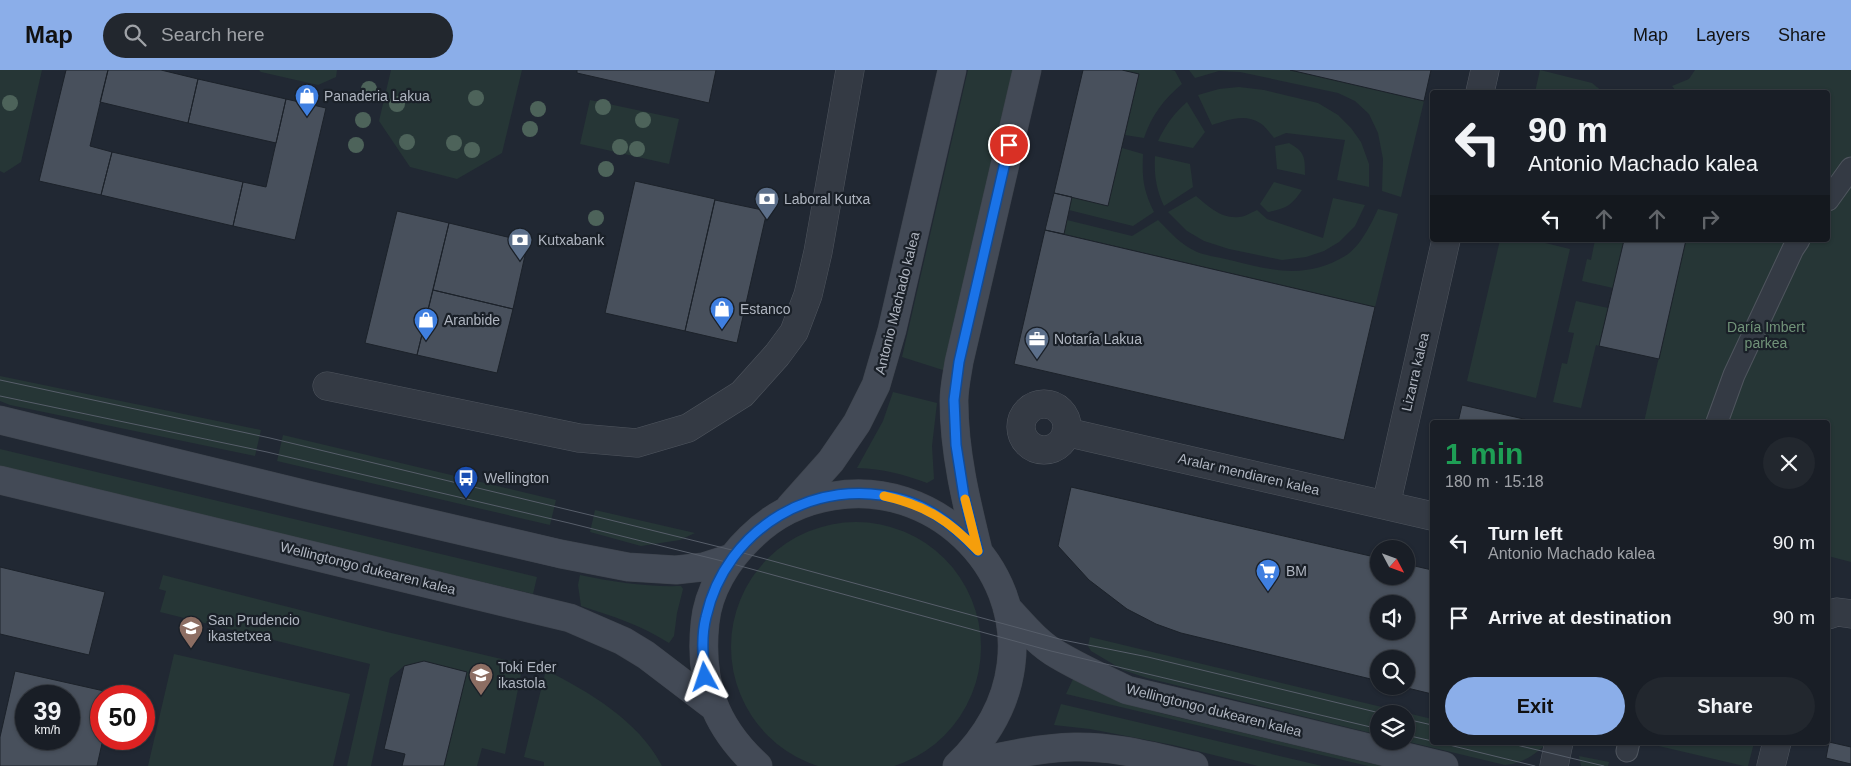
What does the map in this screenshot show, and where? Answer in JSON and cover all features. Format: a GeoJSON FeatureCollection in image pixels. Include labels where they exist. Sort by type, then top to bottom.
{"type":"FeatureCollection","features":[{"type":"Feature","properties":{"kind":"main road","name":"Antonio Machado kalea"},"geometry":{"type":"LineString","coordinates":[[788,510],[831,461],[857,423],[876,385],[892,330],[952,70]]}},
{"type":"Feature","properties":{"kind":"main road"},"geometry":{"type":"LineString","coordinates":[[978,551],[964,496],[956,445],[954,400],[959,362],[1027,70]]}},
{"type":"Feature","properties":{"kind":"main road"},"geometry":{"type":"LineString","coordinates":[[0,420],[561,554],[628,567],[676,570],[703,567],[731,558]]}},
{"type":"Feature","properties":{"kind":"main road","name":"Wellingtongo dukearen kalea"},"geometry":{"type":"LineString","coordinates":[[0,480],[570,618],[623,641],[653,660],[714,706]]}},
{"type":"Feature","properties":{"kind":"main road"},"geometry":{"type":"LineString","coordinates":[[749,762],[726,731],[714,706],[705,677],[702,648],[705,618],[714,589],[731,558],[760,528],[788,510],[816,499],[846,494],[876,494],[905,500],[933,512],[957,529],[978,551],[995,578],[1007,608],[1012,640],[1011,664],[1006,687],[999,709],[988,730],[974,749],[957,766]]}},
{"type":"Feature","properties":{"kind":"main road","name":"Wellingtongo dukearen kalea"},"geometry":{"type":"LineString","coordinates":[[1007,608],[1030,632],[1058,655],[1127,690],[1444,766]]}},
{"type":"Feature","properties":{"kind":"main road"},"geometry":{"type":"LineString","coordinates":[[957,766],[996,758],[1074,747],[1135,752],[1194,766]]}},
{"type":"Feature","properties":{"kind":"street"},"geometry":{"type":"LineString","coordinates":[[327,386],[571,437],[637,443],[688,428],[742,394],[778,355],[794,332],[808,295],[818,252],[850,70]]}},
{"type":"Feature","properties":{"kind":"street"},"geometry":{"type":"LineString","coordinates":[[1480,90],[1485,70]]}},
{"type":"Feature","properties":{"kind":"street"},"geometry":{"type":"LineString","coordinates":[[1830,197],[1851,168]]}},
{"type":"Feature","properties":{"kind":"street","name":"Lizarra kalea"},"geometry":{"type":"LineString","coordinates":[[1386,505],[1446,242]]}},
{"type":"Feature","properties":{"kind":"street"},"geometry":{"type":"LineString","coordinates":[[1718,420],[1734,375],[1798,242]]}},
{"type":"Feature","properties":{"kind":"street","name":"Aralar mendiaren kalea"},"geometry":{"type":"LineString","coordinates":[[1066,432],[1430,516]]}},
{"type":"Feature","properties":{"kind":"street"},"geometry":{"type":"LineString","coordinates":[[1830,614],[1837,612],[1851,614]]}},
{"type":"Feature","properties":{"kind":"street"},"geometry":{"type":"LineString","coordinates":[[1554,766],[1558,745]]}},
{"type":"Feature","properties":{"kind":"street"},"geometry":{"type":"LineString","coordinates":[[1771,766],[1775,745]]}},
{"type":"Feature","properties":{"kind":"green space"},"geometry":{"type":"Polygon","coordinates":[[[0,70],[42,70],[21,162],[4,173],[0,171],[0,70]]]}},
{"type":"Feature","properties":{"kind":"green space"},"geometry":{"type":"Polygon","coordinates":[[[259,70],[337,70],[336,77],[318,85],[259,70]]]}},
{"type":"Feature","properties":{"kind":"green space"},"geometry":{"type":"Polygon","coordinates":[[[391,70],[522,70],[502,153],[457,179],[410,167],[379,121],[391,70]]]}},
{"type":"Feature","properties":{"kind":"green space"},"geometry":{"type":"Polygon","coordinates":[[[968,70],[1015,70],[946,371],[902,357],[968,70]]]}},
{"type":"Feature","properties":{"kind":"green space"},"geometry":{"type":"Polygon","coordinates":[[[1122,70],[1171,70],[1175,71],[1182,84],[1159,108],[1144,138],[1125,135],[1139,74],[1122,70]]]}},
{"type":"Feature","properties":{"kind":"green space"},"geometry":{"type":"Polygon","coordinates":[[[1189,70],[1290,70],[1424,101],[1401,197],[1382,191],[1383,159],[1378,133],[1369,114],[1355,101],[1338,93],[1240,72],[1219,71],[1195,78],[1189,70]]]}},
{"type":"Feature","properties":{"kind":"green space"},"geometry":{"type":"Polygon","coordinates":[[[1540,70],[1592,83],[1601,90],[1535,90],[1540,70]]]}},
{"type":"Feature","properties":{"kind":"green space","name":"Daría Imbert parkea"},"geometry":{"type":"Polygon","coordinates":[[[1695,70],[1851,70],[1851,562],[1830,557],[1830,420],[1644,420],[1686,242],[1830,242],[1830,90],[1675,90],[1672,86],[1689,79],[1695,70]]]}},
{"type":"Feature","properties":{"kind":"green space"},"geometry":{"type":"Polygon","coordinates":[[[1239,87],[1264,90],[1318,103],[1338,115],[1361,142],[1369,164],[1369,187],[1337,180],[1345,140],[1286,133],[1274,138],[1262,124],[1248,118],[1236,118],[1212,125],[1198,95],[1219,89],[1239,87]]]}},
{"type":"Feature","properties":{"kind":"green space"},"geometry":{"type":"Polygon","coordinates":[[[590,100],[679,119],[669,164],[580,144],[590,100]]]}},
{"type":"Feature","properties":{"kind":"green space"},"geometry":{"type":"Polygon","coordinates":[[[1187,102],[1205,132],[1193,148],[1158,141],[1170,120],[1187,102]]]}},
{"type":"Feature","properties":{"kind":"green space"},"geometry":{"type":"Polygon","coordinates":[[[1289,143],[1298,149],[1303,156],[1305,175],[1277,169],[1275,146],[1289,143]]]}},
{"type":"Feature","properties":{"kind":"green space"},"geometry":{"type":"Polygon","coordinates":[[[1122,148],[1143,154],[1144,184],[1154,212],[1133,226],[1069,210],[1072,197],[1108,205],[1122,148]]]}},
{"type":"Feature","properties":{"kind":"green space"},"geometry":{"type":"Polygon","coordinates":[[[1155,156],[1190,164],[1193,187],[1164,206],[1156,181],[1155,156]]]}},
{"type":"Feature","properties":{"kind":"green space"},"geometry":{"type":"Polygon","coordinates":[[[1274,182],[1302,190],[1288,206],[1268,212],[1260,204],[1274,182]]]}},
{"type":"Feature","properties":{"kind":"green space"},"geometry":{"type":"Polygon","coordinates":[[[1196,196],[1215,211],[1226,216],[1241,217],[1257,210],[1267,219],[1323,238],[1333,198],[1365,205],[1355,226],[1339,242],[1324,251],[1306,257],[1282,260],[1229,249],[1204,241],[1187,231],[1168,212],[1196,196]]]}},
{"type":"Feature","properties":{"kind":"green space"},"geometry":{"type":"Polygon","coordinates":[[[1378,209],[1398,214],[1375,307],[1064,234],[1067,220],[1132,236],[1158,220],[1171,234],[1197,252],[1263,268],[1290,271],[1304,270],[1331,263],[1350,252],[1364,235],[1378,209]]]}},
{"type":"Feature","properties":{"kind":"green space"},"geometry":{"type":"Polygon","coordinates":[[[1500,242],[1541,242],[1570,249],[1536,398],[1467,381],[1500,242]]]}},
{"type":"Feature","properties":{"kind":"green space"},"geometry":{"type":"Polygon","coordinates":[[[1595,242],[1624,242],[1613,288],[1582,281],[1587,259],[1591,260],[1595,242]]]}},
{"type":"Feature","properties":{"kind":"green space"},"geometry":{"type":"Polygon","coordinates":[[[1576,301],[1608,308],[1599,346],[1596,345],[1581,408],[1553,402],[1562,363],[1567,364],[1574,333],[1568,332],[1576,301]]]}},
{"type":"Feature","properties":{"kind":"green space"},"geometry":{"type":"Polygon","coordinates":[[[0,376],[261,430],[255,456],[10,405],[0,401],[0,376]]]}},
{"type":"Feature","properties":{"kind":"green space"},"geometry":{"type":"Polygon","coordinates":[[[893,392],[937,403],[932,446],[934,479],[927,483],[893,472],[857,468],[883,421],[893,392]]]}},
{"type":"Feature","properties":{"kind":"green space"},"geometry":{"type":"Polygon","coordinates":[[[283,435],[556,500],[550,525],[277,461],[283,435]]]}},
{"type":"Feature","properties":{"kind":"green space"},"geometry":{"type":"Polygon","coordinates":[[[0,449],[537,577],[533,594],[0,468],[0,449]]]}},
{"type":"Feature","properties":{"kind":"green space"},"geometry":{"type":"Polygon","coordinates":[[[595,510],[695,533],[680,540],[641,546],[590,532],[595,510]]]}},
{"type":"Feature","properties":{"kind":"green space"},"geometry":{"type":"Polygon","coordinates":[[[856,522],[880,525],[904,532],[925,543],[944,559],[966,588],[975,611],[981,647],[978,671],[971,695],[960,716],[944,735],[925,751],[904,762],[888,767],[824,767],[808,762],[787,751],[768,735],[746,706],[737,683],[731,647],[734,623],[741,599],[752,578],[768,559],[787,543],[808,532],[832,525],[856,522]]]}},
{"type":"Feature","properties":{"kind":"green space"},"geometry":{"type":"Polygon","coordinates":[[[163,575],[387,632],[523,664],[505,754],[482,748],[477,766],[444,766],[467,672],[424,661],[404,666],[390,678],[371,766],[347,766],[370,664],[160,612],[166,591],[159,589],[163,575]]]}},
{"type":"Feature","properties":{"kind":"green space"},"geometry":{"type":"Polygon","coordinates":[[[580,575],[630,584],[681,586],[683,589],[674,636],[669,643],[637,626],[581,606],[578,585],[580,575]]]}},
{"type":"Feature","properties":{"kind":"green space"},"geometry":{"type":"Polygon","coordinates":[[[1090,637],[1374,705],[1370,705],[1370,733],[1147,678],[1123,670],[1091,651],[1088,646],[1090,637]]]}},
{"type":"Feature","properties":{"kind":"green space"},"geometry":{"type":"Polygon","coordinates":[[[174,654],[350,694],[333,766],[148,766],[152,750],[155,750],[155,736],[174,654]]]}},
{"type":"Feature","properties":{"kind":"green space"},"geometry":{"type":"Polygon","coordinates":[[[546,670],[612,709],[640,735],[662,766],[544,766],[544,762],[524,757],[546,670]]]}},
{"type":"Feature","properties":{"kind":"green space"},"geometry":{"type":"Polygon","coordinates":[[[1073,679],[1102,694],[1160,713],[1382,766],[1368,766],[1066,694],[1073,679]]]}},
{"type":"Feature","properties":{"kind":"green space"},"geometry":{"type":"Polygon","coordinates":[[[1061,704],[1322,766],[1258,766],[1173,745],[1090,729],[1054,725],[1061,704]]]}},
{"type":"Feature","properties":{"kind":"green space"},"geometry":{"type":"Polygon","coordinates":[[[1415,715],[1430,719],[1430,745],[1544,746],[1526,759],[1505,765],[1415,743],[1415,715]]]}},
{"type":"Feature","properties":{"kind":"green space"},"geometry":{"type":"Polygon","coordinates":[[[1655,745],[1753,745],[1748,766],[1655,745]]]}},
{"type":"Feature","properties":{"kind":"green space"},"geometry":{"type":"Polygon","coordinates":[[[1579,756],[1609,762],[1608,766],[1581,766],[1579,756]]]}},
{"type":"Feature","properties":{"kind":"building"},"geometry":{"type":"Polygon","coordinates":[[[66,70],[108,70],[90,146],[112,152],[101,195],[39,181],[66,70]]]}},
{"type":"Feature","properties":{"kind":"building"},"geometry":{"type":"Polygon","coordinates":[[[108,70],[161,70],[198,79],[188,123],[100,102],[108,70]]]}},
{"type":"Feature","properties":{"kind":"building"},"geometry":{"type":"Polygon","coordinates":[[[577,70],[716,70],[709,103],[577,73],[577,70]]]}},
{"type":"Feature","properties":{"kind":"building"},"geometry":{"type":"Polygon","coordinates":[[[1083,70],[1122,70],[1139,74],[1108,206],[1054,193],[1083,70]]]}},
{"type":"Feature","properties":{"kind":"building"},"geometry":{"type":"Polygon","coordinates":[[[1290,70],[1431,70],[1424,101],[1290,70]]]}},
{"type":"Feature","properties":{"kind":"building"},"geometry":{"type":"Polygon","coordinates":[[[198,79],[286,99],[276,143],[188,123],[198,79]]]}},
{"type":"Feature","properties":{"kind":"building"},"geometry":{"type":"Polygon","coordinates":[[[286,99],[326,108],[295,240],[233,226],[243,182],[266,187],[286,99]]]}},
{"type":"Feature","properties":{"kind":"building"},"geometry":{"type":"Polygon","coordinates":[[[112,152],[243,182],[233,226],[101,195],[112,152]]]}},
{"type":"Feature","properties":{"kind":"building"},"geometry":{"type":"Polygon","coordinates":[[[635,181],[715,199],[685,331],[605,313],[635,181]]]}},
{"type":"Feature","properties":{"kind":"building"},"geometry":{"type":"Polygon","coordinates":[[[1054,193],[1072,197],[1064,234],[1045,230],[1054,193]]]}},
{"type":"Feature","properties":{"kind":"building"},"geometry":{"type":"Polygon","coordinates":[[[715,200],[767,211],[737,343],[685,331],[715,200]]]}},
{"type":"Feature","properties":{"kind":"building"},"geometry":{"type":"Polygon","coordinates":[[[397,211],[449,223],[417,355],[365,343],[397,211]]]}},
{"type":"Feature","properties":{"kind":"building"},"geometry":{"type":"Polygon","coordinates":[[[449,223],[528,242],[513,309],[433,290],[449,223]]]}},
{"type":"Feature","properties":{"kind":"building"},"geometry":{"type":"Polygon","coordinates":[[[1045,230],[1375,307],[1344,440],[1014,364],[1045,230]]]}},
{"type":"Feature","properties":{"kind":"building"},"geometry":{"type":"Polygon","coordinates":[[[1624,242],[1686,242],[1659,359],[1599,346],[1624,242]]]}},
{"type":"Feature","properties":{"kind":"building"},"geometry":{"type":"Polygon","coordinates":[[[433,290],[513,309],[497,373],[417,355],[433,290]]]}},
{"type":"Feature","properties":{"kind":"building"},"geometry":{"type":"Polygon","coordinates":[[[1462,405],[1528,420],[1458,420],[1462,405]]]}},
{"type":"Feature","properties":{"kind":"building","name":"BM"},"geometry":{"type":"Polygon","coordinates":[[[1071,487],[1370,556],[1370,585],[1415,585],[1415,566],[1430,570],[1430,694],[1415,690],[1415,650],[1370,650],[1370,679],[1181,633],[1156,624],[1127,609],[1089,580],[1058,546],[1071,487]]]}},
{"type":"Feature","properties":{"kind":"building"},"geometry":{"type":"Polygon","coordinates":[[[0,567],[105,592],[89,655],[0,634],[0,567]]]}},
{"type":"Feature","properties":{"kind":"building"},"geometry":{"type":"Polygon","coordinates":[[[424,661],[467,672],[444,766],[402,766],[405,754],[384,749],[404,666],[424,661]]]}},
{"type":"Feature","properties":{"kind":"building"},"geometry":{"type":"Polygon","coordinates":[[[15,671],[77,685],[15,685],[15,750],[80,750],[80,686],[90,688],[90,750],[101,750],[97,766],[0,766],[0,737],[15,671]]]}},
{"type":"Feature","properties":{"kind":"building"},"geometry":{"type":"Polygon","coordinates":[[[1830,742],[1851,747],[1851,764],[1826,758],[1830,742]]]}},
{"type":"Feature","properties":{"kind":"tram line"},"geometry":{"type":"LineString","coordinates":[[0,380],[270,438],[590,515],[736,551],[1063,640],[1148,657],[1370,711]]}},
{"type":"Feature","properties":{"kind":"tram line"},"geometry":{"type":"LineString","coordinates":[[0,396],[267,452],[569,523],[722,561],[1051,651],[1370,727]]}},
{"type":"Feature","properties":{"kind":"tram line"},"geometry":{"type":"LineString","coordinates":[[1415,721],[1430,725]]}},
{"type":"Feature","properties":{"kind":"tram line"},"geometry":{"type":"LineString","coordinates":[[1415,737],[1430,741]]}},
{"type":"Feature","properties":{"kind":"tram line"},"geometry":{"type":"LineString","coordinates":[[1449,745],[1535,766]]}},
{"type":"Feature","properties":{"kind":"tram line"},"geometry":{"type":"LineString","coordinates":[[1516,745],[1604,766]]}},
{"type":"Feature","properties":{"kind":"slow traffic"},"geometry":{"type":"LineString","coordinates":[[884,496],[905,500],[933,512],[957,529],[978,551],[965,499]]}},
{"type":"Feature","properties":{"kind":"place","name":"Panaderia Lakua"},"geometry":{"type":"Point","coordinates":[307,117]}},
{"type":"Feature","properties":{"kind":"place","name":"Laboral Kutxa"},"geometry":{"type":"Point","coordinates":[767,220]}},
{"type":"Feature","properties":{"kind":"place","name":"Kutxabank"},"geometry":{"type":"Point","coordinates":[520,261]}},
{"type":"Feature","properties":{"kind":"place","name":"Estanco"},"geometry":{"type":"Point","coordinates":[722,330]}},
{"type":"Feature","properties":{"kind":"place","name":"Aranbide"},"geometry":{"type":"Point","coordinates":[426,341]}},
{"type":"Feature","properties":{"kind":"place","name":"Notaría Lakua"},"geometry":{"type":"Point","coordinates":[1037,360]}},
{"type":"Feature","properties":{"kind":"place","name":"Wellington"},"geometry":{"type":"Point","coordinates":[466,499]}},
{"type":"Feature","properties":{"kind":"place","name":"BM"},"geometry":{"type":"Point","coordinates":[1268,592]}},
{"type":"Feature","properties":{"kind":"place","name":"San Prudencio ikastetxea"},"geometry":{"type":"Point","coordinates":[191,649]}},
{"type":"Feature","properties":{"kind":"place","name":"Toki Eder ikastola"},"geometry":{"type":"Point","coordinates":[481,696]}},
{"type":"Feature","properties":{"kind":"route"},"geometry":{"type":"LineString","coordinates":[[705,677],[702,648],[705,618],[714,589],[736,551],[760,528],[788,510],[816,499],[846,494],[876,494],[905,500],[933,512],[957,529],[978,551],[964,496],[956,445],[954,400],[959,362],[1009,145]]}}]}
